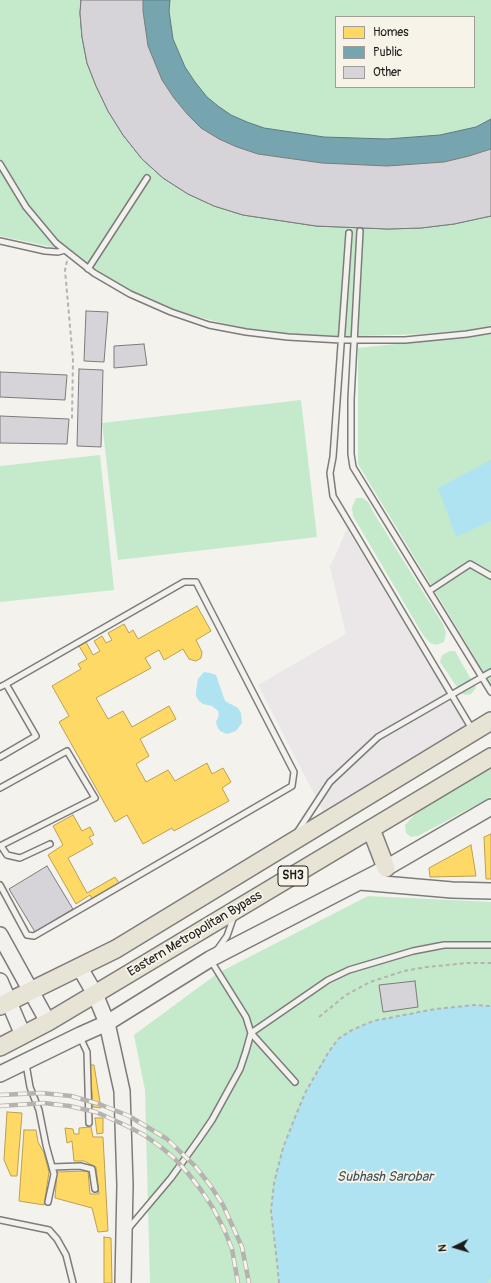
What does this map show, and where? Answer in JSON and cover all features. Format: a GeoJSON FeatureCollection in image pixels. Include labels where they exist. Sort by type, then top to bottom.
{"type":"FeatureCollection","features":[{"type":"Feature","properties":{"kind":"main road","name":"SH3"},"geometry":{"type":"LineString","coordinates":[[4,1004],[116,949],[491,721]]}},
{"type":"Feature","properties":{"kind":"main road","name":"Eastern Metropolitan Bypass"},"geometry":{"type":"LineString","coordinates":[[0,1047],[48,1022],[491,757]]}},
{"type":"Feature","properties":{"kind":"main road"},"geometry":{"type":"LineString","coordinates":[[371,829],[386,868]]}},
{"type":"Feature","properties":{"kind":"street"},"geometry":{"type":"LineString","coordinates":[[0,1074],[107,1023],[210,959],[386,868],[491,807]]}},
{"type":"Feature","properties":{"kind":"street"},"geometry":{"type":"LineString","coordinates":[[360,882],[452,890],[491,891]]}},
{"type":"Feature","properties":{"kind":"street"},"geometry":{"type":"LineString","coordinates":[[0,935],[48,1022]]}},
{"type":"Feature","properties":{"kind":"street"},"geometry":{"type":"LineString","coordinates":[[80,968],[95,994],[107,1023],[122,1091],[125,1185],[123,1283]]}},
{"type":"Feature","properties":{"kind":"street"},"geometry":{"type":"LineString","coordinates":[[0,981],[6,992],[4,1004],[23,1035]]}},
{"type":"Feature","properties":{"kind":"lane"},"geometry":{"type":"LineString","coordinates":[[0,164],[26,208],[56,242],[88,269],[130,294],[171,312],[209,325],[246,332],[288,337],[341,340],[405,340],[467,334],[491,330]]}},
{"type":"Feature","properties":{"kind":"lane"},"geometry":{"type":"LineString","coordinates":[[88,269],[147,178]]}},
{"type":"Feature","properties":{"kind":"lane"},"geometry":{"type":"LineString","coordinates":[[360,231],[350,431],[353,467],[491,692]]}},
{"type":"Feature","properties":{"kind":"lane"},"geometry":{"type":"LineString","coordinates":[[348,233],[333,457],[330,473],[333,496],[473,732]]}},
{"type":"Feature","properties":{"kind":"lane"},"geometry":{"type":"LineString","coordinates":[[0,241],[45,250],[67,252]]}},
{"type":"Feature","properties":{"kind":"lane"},"geometry":{"type":"LineString","coordinates":[[430,591],[470,564],[491,576]]}},
{"type":"Feature","properties":{"kind":"lane"},"geometry":{"type":"LineString","coordinates":[[0,687],[184,582],[196,582],[294,772],[292,786],[34,936],[27,936],[0,885]]}},
{"type":"Feature","properties":{"kind":"lane"},"geometry":{"type":"LineString","coordinates":[[291,842],[330,782],[378,737],[491,672]]}},
{"type":"Feature","properties":{"kind":"lane"},"geometry":{"type":"LineString","coordinates":[[0,757],[36,736],[6,684]]}},
{"type":"Feature","properties":{"kind":"lane"},"geometry":{"type":"LineString","coordinates":[[0,788],[67,751],[95,798],[1,846],[7,855],[20,858],[50,844]]}},
{"type":"Feature","properties":{"kind":"lane"},"geometry":{"type":"LineString","coordinates":[[236,910],[227,936],[210,959],[246,1017],[251,1033],[295,1082]]}},
{"type":"Feature","properties":{"kind":"lane"},"geometry":{"type":"LineString","coordinates":[[124,1233],[171,1178],[212,1120],[240,1069],[251,1033],[328,980],[349,970],[413,951],[444,945],[491,945]]}},
{"type":"Feature","properties":{"kind":"lane"},"geometry":{"type":"LineString","coordinates":[[80,1035],[86,1052],[89,1123]]}},
{"type":"Feature","properties":{"kind":"lane"},"geometry":{"type":"LineString","coordinates":[[25,1061],[30,1088],[39,1110],[54,1174],[48,1202]]}},
{"type":"Feature","properties":{"kind":"lane"},"geometry":{"type":"LineString","coordinates":[[52,1167],[80,1166],[92,1170],[96,1189]]}},
{"type":"Feature","properties":{"kind":"lane"},"geometry":{"type":"LineString","coordinates":[[0,1220],[49,1230],[57,1239],[66,1255],[73,1283]]}},
{"type":"Feature","properties":{"kind":"path"},"geometry":{"type":"LineString","coordinates":[[67,252],[65,270],[73,360],[72,419]]}},
{"type":"Feature","properties":{"kind":"path"},"geometry":{"type":"LineString","coordinates":[[319,1017],[346,995],[370,982],[404,971],[462,963],[491,963]]}},
{"type":"Feature","properties":{"kind":"path"},"geometry":{"type":"LineString","coordinates":[[279,1283],[278,1262],[270,1211],[274,1183],[283,1148],[294,1120],[306,1093],[328,1052],[338,1040],[352,1030],[373,1020],[435,1009],[475,1005],[491,1006]]}},
{"type":"Feature","properties":{"kind":"shaded area"},"geometry":{"type":"Polygon","coordinates":[[[347,529],[468,729],[325,815],[258,685],[346,634],[330,567],[347,529]]]}},
{"type":"Feature","properties":{"kind":"green space"},"geometry":{"type":"Polygon","coordinates":[[[0,0],[491,0],[491,326],[468,330],[422,334],[360,336],[318,336],[271,332],[237,327],[184,313],[118,285],[64,244],[52,247],[0,236],[0,0]]]}},
{"type":"Feature","properties":{"kind":"green space"},"geometry":{"type":"Polygon","coordinates":[[[491,334],[491,684],[358,464],[358,348],[491,334]]]}},
{"type":"Feature","properties":{"kind":"green space"},"geometry":{"type":"Polygon","coordinates":[[[301,400],[317,537],[118,560],[102,423],[301,400]]]}},
{"type":"Feature","properties":{"kind":"green space"},"geometry":{"type":"Polygon","coordinates":[[[100,455],[114,590],[0,602],[0,466],[100,455]]]}},
{"type":"Feature","properties":{"kind":"green space"},"geometry":{"type":"Polygon","coordinates":[[[356,498],[363,498],[368,502],[443,624],[446,633],[444,642],[436,645],[430,643],[423,635],[353,516],[352,507],[356,498]]]}},
{"type":"Feature","properties":{"kind":"green space"},"geometry":{"type":"Polygon","coordinates":[[[450,651],[455,651],[476,688],[471,694],[465,695],[461,693],[440,662],[442,655],[450,651]]]}},
{"type":"Feature","properties":{"kind":"green space"},"geometry":{"type":"Polygon","coordinates":[[[491,767],[491,797],[418,836],[411,837],[406,833],[405,825],[416,813],[491,767]]]}},
{"type":"Feature","properties":{"kind":"green space"},"geometry":{"type":"Polygon","coordinates":[[[368,896],[491,902],[491,1283],[150,1283],[145,1090],[134,1035],[218,973],[368,896]]]}},
{"type":"Feature","properties":{"kind":"water"},"geometry":{"type":"Polygon","coordinates":[[[491,460],[491,521],[456,537],[438,488],[491,460]]]}},
{"type":"Feature","properties":{"kind":"water"},"geometry":{"type":"Polygon","coordinates":[[[204,672],[216,675],[225,701],[238,708],[241,713],[242,723],[236,731],[227,734],[220,731],[216,722],[219,715],[218,711],[212,706],[203,704],[196,696],[198,679],[204,672]]]}},
{"type":"Feature","properties":{"kind":"water","name":"Subhash Sarobar"},"geometry":{"type":"Polygon","coordinates":[[[475,1005],[491,1006],[491,1277],[488,1283],[279,1283],[271,1211],[274,1183],[283,1148],[305,1093],[328,1053],[338,1039],[352,1030],[373,1021],[435,1009],[475,1005]]]}},
{"type":"Feature","properties":{"kind":"building: Homes"},"geometry":{"type":"Polygon","coordinates":[[[197,606],[211,631],[196,640],[202,652],[201,658],[196,661],[189,659],[183,649],[164,660],[159,650],[145,658],[151,668],[96,698],[108,719],[123,711],[132,727],[169,706],[176,719],[140,739],[149,756],[136,764],[146,782],[168,770],[175,781],[207,763],[212,774],[223,768],[231,782],[222,788],[229,801],[174,831],[172,828],[143,844],[127,815],[115,822],[59,722],[69,716],[52,686],[81,669],[78,664],[87,659],[79,646],[86,642],[93,655],[100,651],[94,641],[102,636],[106,643],[112,640],[108,633],[124,624],[129,633],[133,630],[138,639],[197,606]]]}},
{"type":"Feature","properties":{"kind":"building: Homes"},"geometry":{"type":"Polygon","coordinates":[[[73,815],[82,831],[90,827],[94,835],[89,837],[93,844],[68,858],[87,893],[115,877],[119,883],[92,899],[90,895],[76,904],[48,855],[63,845],[53,826],[73,815]]]}},
{"type":"Feature","properties":{"kind":"building: Homes"},"geometry":{"type":"Polygon","coordinates":[[[491,834],[491,879],[486,879],[484,837],[491,834]]]}},
{"type":"Feature","properties":{"kind":"building: Homes"},"geometry":{"type":"Polygon","coordinates":[[[471,845],[476,876],[430,877],[429,868],[471,845]]]}},
{"type":"Feature","properties":{"kind":"building: Homes"},"geometry":{"type":"Polygon","coordinates":[[[90,1065],[94,1065],[101,1108],[93,1107],[90,1065]]]}},
{"type":"Feature","properties":{"kind":"building: Homes"},"geometry":{"type":"Polygon","coordinates":[[[7,1112],[22,1113],[17,1176],[11,1176],[4,1160],[7,1112]]]}},
{"type":"Feature","properties":{"kind":"building: Homes"},"geometry":{"type":"Polygon","coordinates":[[[95,1118],[103,1118],[103,1133],[97,1134],[95,1118]]]}},
{"type":"Feature","properties":{"kind":"building: Homes"},"geometry":{"type":"Polygon","coordinates":[[[91,1127],[93,1137],[103,1137],[108,1231],[98,1232],[92,1208],[55,1198],[57,1172],[88,1171],[90,1194],[99,1194],[96,1167],[84,1161],[74,1161],[72,1141],[67,1143],[65,1128],[73,1129],[74,1134],[79,1134],[79,1128],[91,1127]]]}},
{"type":"Feature","properties":{"kind":"building: Homes"},"geometry":{"type":"Polygon","coordinates":[[[24,1130],[36,1130],[38,1142],[44,1153],[49,1172],[44,1205],[19,1201],[24,1130]]]}},
{"type":"Feature","properties":{"kind":"building: Homes"},"geometry":{"type":"Polygon","coordinates":[[[104,1237],[111,1238],[112,1283],[104,1283],[104,1237]]]}},
{"type":"Feature","properties":{"kind":"building: Public"},"geometry":{"type":"Polygon","coordinates":[[[81,0],[170,0],[169,11],[173,39],[185,67],[195,82],[207,97],[231,115],[264,128],[324,137],[387,139],[440,135],[476,127],[491,119],[491,216],[454,224],[421,228],[388,229],[316,226],[243,215],[214,206],[188,194],[163,178],[142,159],[123,135],[108,111],[87,63],[82,37],[80,13],[81,0]]]}},
{"type":"Feature","properties":{"kind":"building: Other"},"geometry":{"type":"Polygon","coordinates":[[[81,0],[143,0],[148,46],[162,80],[174,98],[201,128],[219,139],[237,147],[258,154],[322,163],[387,166],[444,162],[491,149],[491,216],[454,224],[421,228],[388,229],[316,226],[243,215],[214,206],[188,194],[163,178],[142,159],[123,135],[108,111],[87,63],[82,37],[80,13],[81,0]]]}},
{"type":"Feature","properties":{"kind":"building: Other"},"geometry":{"type":"Polygon","coordinates":[[[86,311],[108,312],[104,362],[84,361],[86,311]]]}},
{"type":"Feature","properties":{"kind":"building: Other"},"geometry":{"type":"Polygon","coordinates":[[[144,344],[147,365],[114,368],[114,346],[144,344]]]}},
{"type":"Feature","properties":{"kind":"building: Other"},"geometry":{"type":"Polygon","coordinates":[[[79,369],[103,370],[101,447],[77,446],[79,369]]]}},
{"type":"Feature","properties":{"kind":"building: Other"},"geometry":{"type":"Polygon","coordinates":[[[0,372],[67,375],[65,400],[0,397],[0,372]]]}},
{"type":"Feature","properties":{"kind":"building: Other"},"geometry":{"type":"Polygon","coordinates":[[[0,416],[69,419],[67,444],[0,443],[0,416]]]}},
{"type":"Feature","properties":{"kind":"building: Other"},"geometry":{"type":"Polygon","coordinates":[[[47,866],[73,909],[35,932],[9,889],[47,866]]]}},
{"type":"Feature","properties":{"kind":"building: Other"},"geometry":{"type":"Polygon","coordinates":[[[415,981],[418,1007],[383,1012],[379,985],[415,981]]]}},
{"type":"Feature","properties":{"kind":"railway"},"geometry":{"type":"LineString","coordinates":[[0,1095],[41,1093],[71,1096],[99,1104],[129,1116],[167,1139],[195,1166],[223,1205],[242,1247],[249,1283]]}},
{"type":"Feature","properties":{"kind":"railway"},"geometry":{"type":"LineString","coordinates":[[0,1106],[44,1103],[69,1106],[96,1112],[144,1135],[161,1147],[187,1172],[213,1208],[232,1249],[238,1283]]}}]}
